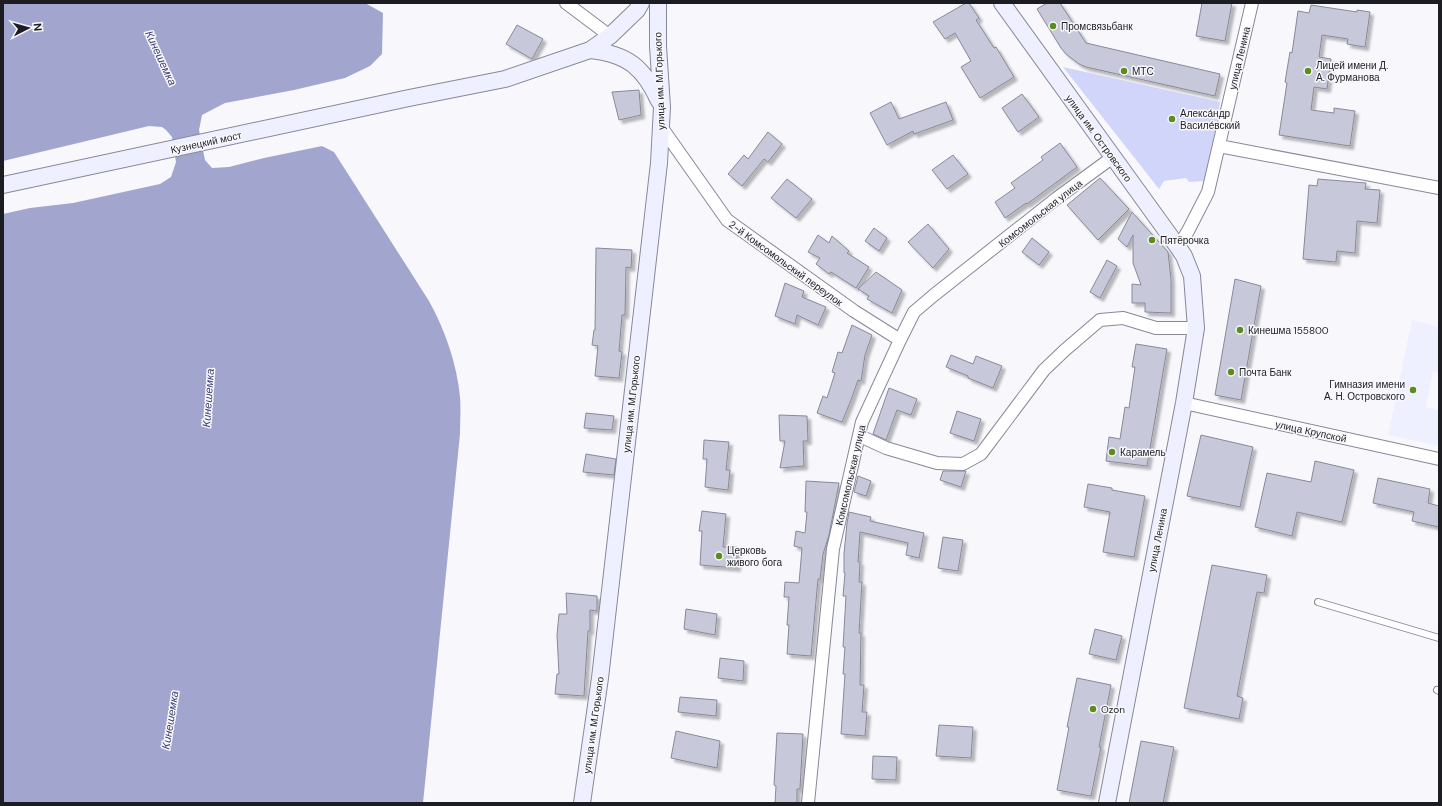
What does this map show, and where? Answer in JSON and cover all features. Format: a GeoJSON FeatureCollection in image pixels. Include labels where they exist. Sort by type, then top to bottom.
{"type":"FeatureCollection","features":[{"type":"Feature","properties":{"kind":"street"},"geometry":{"type":"LineString","coordinates":[[566,3],[610,36]]}},
{"type":"Feature","properties":{"kind":"street"},"geometry":{"type":"LineString","coordinates":[[590,50],[610,36],[637,10],[641,3]]}},
{"type":"Feature","properties":{"kind":"street","name":"улица им. М.Горького"},"geometry":{"type":"LineString","coordinates":[[582,803],[600,678],[662,128],[658,46],[658,3]]}},
{"type":"Feature","properties":{"kind":"street","name":"улица им. Островского"},"geometry":{"type":"LineString","coordinates":[[1002,3],[1178,246],[1184,256],[1192,276]]}},
{"type":"Feature","properties":{"kind":"street","name":"улица Ленина"},"geometry":{"type":"LineString","coordinates":[[1178,246],[1188,231],[1208,192],[1252,3]]}},
{"type":"Feature","properties":{"kind":"street"},"geometry":{"type":"LineString","coordinates":[[590,50],[602,51],[617,55],[631,62],[640,70],[651,84],[662,107]]}},
{"type":"Feature","properties":{"kind":"street","name":"Кузнецкий мост"},"geometry":{"type":"LineString","coordinates":[[3,185],[409,98],[505,80],[590,50]]}},
{"type":"Feature","properties":{"kind":"street","name":"2-й Комсомольский переулок"},"geometry":{"type":"LineString","coordinates":[[662,128],[727,220],[854,311],[900,340]]}},
{"type":"Feature","properties":{"kind":"street"},"geometry":{"type":"LineString","coordinates":[[1219,146],[1439,188]]}},
{"type":"Feature","properties":{"kind":"street","name":"Комсомольская улица"},"geometry":{"type":"LineString","coordinates":[[808,803],[833,550],[862,422],[900,340],[914,312],[1057,198],[1113,157]]}},
{"type":"Feature","properties":{"kind":"street","name":"улица Ленина"},"geometry":{"type":"LineString","coordinates":[[1107,803],[1184,403],[1196,328],[1192,276]]}},
{"type":"Feature","properties":{"kind":"street"},"geometry":{"type":"LineString","coordinates":[[860,436],[886,448],[937,463],[963,464],[981,454],[1044,370],[1100,320],[1123,318],[1156,328],[1196,328]]}},
{"type":"Feature","properties":{"kind":"street","name":"улица Крупской"},"geometry":{"type":"LineString","coordinates":[[1184,403],[1439,459]]}},
{"type":"Feature","properties":{"kind":"lane"},"geometry":{"type":"LineString","coordinates":[[1318,602],[1439,638]]}},
{"type":"Feature","properties":{"kind":"shaded area"},"geometry":{"type":"Polygon","coordinates":[[[1063,67],[1220,102],[1206,181],[1189,182],[1186,178],[1164,181],[1159,189],[1063,67]]]}},
{"type":"Feature","properties":{"kind":"shaded area","name":"Гимназия имени А. Н. Островского"},"geometry":{"type":"Polygon","coordinates":[[[1412,320],[1439,327],[1439,373],[1433,372],[1426,407],[1439,410],[1439,446],[1388,435],[1412,320]]]}},
{"type":"Feature","properties":{"kind":"water","name":"Кинешемка"},"geometry":{"type":"Polygon","coordinates":[[[3,3],[365,3],[383,13],[382,54],[370,66],[345,78],[294,90],[225,103],[202,115],[199,130],[205,160],[212,168],[229,167],[322,146],[334,152],[429,301],[445,335],[456,372],[460,397],[460,434],[423,803],[3,803],[3,214],[30,208],[73,203],[160,184],[171,177],[176,162],[172,137],[162,127],[149,126],[3,161],[3,3]]]}},
{"type":"Feature","properties":{"kind":"building"},"geometry":{"type":"Polygon","coordinates":[[[966,3],[969,3],[979,18],[976,20],[994,48],[996,47],[1014,77],[980,98],[961,67],[971,61],[955,33],[945,39],[933,22],[966,3]]]}},
{"type":"Feature","properties":{"kind":"building"},"geometry":{"type":"Polygon","coordinates":[[[1047,3],[1060,3],[1086,43],[1220,74],[1215,96],[1086,67],[1079,64],[1061,48],[1037,9],[1047,3]]]}},
{"type":"Feature","properties":{"kind":"building"},"geometry":{"type":"Polygon","coordinates":[[[1202,3],[1232,3],[1225,41],[1196,36],[1202,3]]]}},
{"type":"Feature","properties":{"kind":"building","name":"Лицей имени Д. А. Фурманова"},"geometry":{"type":"Polygon","coordinates":[[[1311,5],[1357,12],[1357,10],[1370,12],[1365,47],[1347,44],[1348,39],[1322,35],[1319,57],[1331,59],[1327,89],[1314,87],[1311,110],[1334,113],[1334,108],[1355,111],[1350,146],[1279,135],[1287,83],[1285,82],[1290,52],[1292,53],[1298,11],[1309,13],[1311,5]]]}},
{"type":"Feature","properties":{"kind":"building"},"geometry":{"type":"Polygon","coordinates":[[[517,25],[543,39],[532,59],[506,44],[517,25]]]}},
{"type":"Feature","properties":{"kind":"building"},"geometry":{"type":"Polygon","coordinates":[[[639,90],[641,115],[619,120],[612,92],[639,90]]]}},
{"type":"Feature","properties":{"kind":"building"},"geometry":{"type":"Polygon","coordinates":[[[1022,94],[1039,117],[1018,132],[1002,108],[1022,94]]]}},
{"type":"Feature","properties":{"kind":"building"},"geometry":{"type":"Polygon","coordinates":[[[891,102],[899,119],[946,102],[953,120],[914,134],[913,131],[887,145],[870,113],[891,102]]]}},
{"type":"Feature","properties":{"kind":"building"},"geometry":{"type":"Polygon","coordinates":[[[768,132],[782,144],[768,162],[764,159],[742,186],[728,174],[744,155],[748,159],[768,132]]]}},
{"type":"Feature","properties":{"kind":"building"},"geometry":{"type":"Polygon","coordinates":[[[1060,143],[1077,167],[1027,204],[1026,203],[1005,218],[995,202],[1015,188],[1011,183],[1043,160],[1041,157],[1060,143]]]}},
{"type":"Feature","properties":{"kind":"building"},"geometry":{"type":"Polygon","coordinates":[[[953,155],[968,174],[947,189],[932,170],[953,155]]]}},
{"type":"Feature","properties":{"kind":"building"},"geometry":{"type":"Polygon","coordinates":[[[1100,178],[1129,209],[1098,240],[1067,205],[1100,178]]]}},
{"type":"Feature","properties":{"kind":"building"},"geometry":{"type":"Polygon","coordinates":[[[787,179],[812,199],[796,218],[771,198],[787,179]]]}},
{"type":"Feature","properties":{"kind":"building"},"geometry":{"type":"Polygon","coordinates":[[[1318,179],[1366,183],[1365,189],[1380,190],[1377,223],[1357,221],[1355,253],[1337,251],[1336,262],[1303,259],[1309,185],[1317,186],[1318,179]]]}},
{"type":"Feature","properties":{"kind":"building"},"geometry":{"type":"Polygon","coordinates":[[[1132,212],[1168,252],[1171,279],[1171,313],[1145,312],[1145,303],[1132,303],[1132,284],[1141,285],[1133,263],[1133,235],[1127,247],[1118,239],[1132,212]]]}},
{"type":"Feature","properties":{"kind":"building"},"geometry":{"type":"Polygon","coordinates":[[[928,224],[949,249],[933,268],[908,242],[928,224]]]}},
{"type":"Feature","properties":{"kind":"building"},"geometry":{"type":"Polygon","coordinates":[[[874,228],[887,238],[879,251],[865,241],[874,228]]]}},
{"type":"Feature","properties":{"kind":"building"},"geometry":{"type":"Polygon","coordinates":[[[818,235],[829,243],[832,236],[849,251],[847,253],[869,267],[856,288],[831,272],[829,274],[816,264],[820,258],[808,252],[818,235]]]}},
{"type":"Feature","properties":{"kind":"building"},"geometry":{"type":"Polygon","coordinates":[[[1032,238],[1049,252],[1039,265],[1022,252],[1032,238]]]}},
{"type":"Feature","properties":{"kind":"building"},"geometry":{"type":"Polygon","coordinates":[[[596,248],[632,250],[631,268],[626,267],[625,315],[622,315],[619,351],[622,352],[619,378],[595,376],[598,346],[592,345],[595,330],[596,248]]]}},
{"type":"Feature","properties":{"kind":"building"},"geometry":{"type":"Polygon","coordinates":[[[1107,260],[1117,266],[1100,298],[1090,292],[1107,260]]]}},
{"type":"Feature","properties":{"kind":"building"},"geometry":{"type":"Polygon","coordinates":[[[876,272],[902,290],[892,313],[867,299],[869,296],[858,289],[876,272]]]}},
{"type":"Feature","properties":{"kind":"building"},"geometry":{"type":"Polygon","coordinates":[[[1235,279],[1261,286],[1241,400],[1215,395],[1235,279]]]}},
{"type":"Feature","properties":{"kind":"building"},"geometry":{"type":"Polygon","coordinates":[[[785,283],[804,291],[802,297],[826,307],[818,325],[797,315],[795,324],[775,316],[785,283]]]}},
{"type":"Feature","properties":{"kind":"building"},"geometry":{"type":"Polygon","coordinates":[[[852,325],[872,335],[865,355],[861,381],[858,380],[842,422],[817,413],[823,396],[827,398],[835,373],[832,372],[838,352],[842,353],[852,325]]]}},
{"type":"Feature","properties":{"kind":"building"},"geometry":{"type":"Polygon","coordinates":[[[1136,344],[1167,349],[1147,466],[1106,461],[1109,437],[1120,439],[1125,407],[1129,408],[1135,367],[1132,367],[1136,344]]]}},
{"type":"Feature","properties":{"kind":"building"},"geometry":{"type":"Polygon","coordinates":[[[951,355],[973,364],[976,356],[1002,366],[993,388],[946,367],[951,355]]]}},
{"type":"Feature","properties":{"kind":"building"},"geometry":{"type":"Polygon","coordinates":[[[889,388],[917,399],[911,415],[897,410],[886,440],[873,434],[889,388]]]}},
{"type":"Feature","properties":{"kind":"building"},"geometry":{"type":"Polygon","coordinates":[[[957,411],[981,419],[974,441],[950,433],[957,411]]]}},
{"type":"Feature","properties":{"kind":"building"},"geometry":{"type":"Polygon","coordinates":[[[586,413],[614,416],[612,430],[584,428],[586,413]]]}},
{"type":"Feature","properties":{"kind":"building"},"geometry":{"type":"Polygon","coordinates":[[[779,415],[807,416],[808,441],[803,441],[804,466],[780,468],[785,441],[780,441],[779,415]]]}},
{"type":"Feature","properties":{"kind":"building"},"geometry":{"type":"Polygon","coordinates":[[[1201,435],[1253,447],[1240,507],[1187,496],[1201,435]]]}},
{"type":"Feature","properties":{"kind":"building"},"geometry":{"type":"Polygon","coordinates":[[[704,440],[729,442],[726,470],[730,470],[728,490],[705,487],[707,459],[703,459],[704,440]]]}},
{"type":"Feature","properties":{"kind":"building"},"geometry":{"type":"Polygon","coordinates":[[[586,454],[616,459],[614,475],[583,472],[586,454]]]}},
{"type":"Feature","properties":{"kind":"building"},"geometry":{"type":"Polygon","coordinates":[[[1315,461],[1354,470],[1342,522],[1297,512],[1292,536],[1255,527],[1267,473],[1311,482],[1315,461]]]}},
{"type":"Feature","properties":{"kind":"building"},"geometry":{"type":"Polygon","coordinates":[[[943,471],[966,471],[961,487],[940,480],[943,471]]]}},
{"type":"Feature","properties":{"kind":"building"},"geometry":{"type":"Polygon","coordinates":[[[858,476],[871,481],[866,496],[854,492],[858,476]]]}},
{"type":"Feature","properties":{"kind":"building"},"geometry":{"type":"Polygon","coordinates":[[[1378,478],[1430,489],[1428,503],[1439,506],[1439,527],[1412,521],[1414,512],[1373,503],[1378,478]]]}},
{"type":"Feature","properties":{"kind":"building"},"geometry":{"type":"Polygon","coordinates":[[[806,481],[839,483],[829,535],[823,554],[820,579],[818,579],[811,656],[787,654],[789,597],[784,597],[785,582],[799,583],[802,548],[794,546],[796,531],[805,533],[807,512],[805,512],[806,481]]]}},
{"type":"Feature","properties":{"kind":"building"},"geometry":{"type":"Polygon","coordinates":[[[1088,484],[1145,496],[1134,557],[1103,552],[1110,512],[1084,507],[1088,484]]]}},
{"type":"Feature","properties":{"kind":"building"},"geometry":{"type":"Polygon","coordinates":[[[702,511],[726,514],[723,547],[737,547],[737,568],[700,565],[702,531],[699,531],[702,511]]]}},
{"type":"Feature","properties":{"kind":"building"},"geometry":{"type":"Polygon","coordinates":[[[849,512],[871,517],[870,521],[924,533],[919,558],[906,555],[908,543],[860,532],[858,562],[860,562],[859,582],[862,582],[859,633],[861,633],[860,685],[864,685],[862,712],[867,712],[865,736],[841,734],[845,674],[843,674],[846,596],[843,596],[845,573],[844,554],[849,512]]]}},
{"type":"Feature","properties":{"kind":"building"},"geometry":{"type":"Polygon","coordinates":[[[943,537],[963,540],[958,571],[938,568],[943,537]]]}},
{"type":"Feature","properties":{"kind":"building"},"geometry":{"type":"Polygon","coordinates":[[[1212,565],[1267,575],[1264,593],[1257,592],[1237,696],[1243,698],[1239,719],[1184,708],[1212,565]]]}},
{"type":"Feature","properties":{"kind":"building"},"geometry":{"type":"Polygon","coordinates":[[[566,593],[597,596],[597,611],[590,610],[590,631],[588,631],[584,696],[555,694],[557,674],[559,674],[557,635],[559,614],[567,614],[566,593]]]}},
{"type":"Feature","properties":{"kind":"building"},"geometry":{"type":"Polygon","coordinates":[[[686,609],[717,614],[715,635],[684,629],[686,609]]]}},
{"type":"Feature","properties":{"kind":"building"},"geometry":{"type":"Polygon","coordinates":[[[1095,629],[1122,636],[1116,660],[1089,654],[1095,629]]]}},
{"type":"Feature","properties":{"kind":"building"},"geometry":{"type":"Polygon","coordinates":[[[720,658],[744,661],[743,681],[718,678],[720,658]]]}},
{"type":"Feature","properties":{"kind":"building"},"geometry":{"type":"Polygon","coordinates":[[[1077,678],[1111,685],[1091,796],[1057,790],[1069,727],[1067,727],[1077,678]]]}},
{"type":"Feature","properties":{"kind":"building"},"geometry":{"type":"Polygon","coordinates":[[[680,697],[717,700],[716,716],[678,712],[680,697]]]}},
{"type":"Feature","properties":{"kind":"building"},"geometry":{"type":"Polygon","coordinates":[[[939,725],[973,727],[971,758],[936,756],[939,725]]]}},
{"type":"Feature","properties":{"kind":"building"},"geometry":{"type":"Polygon","coordinates":[[[676,731],[720,741],[717,768],[671,758],[676,731]]]}},
{"type":"Feature","properties":{"kind":"building"},"geometry":{"type":"Polygon","coordinates":[[[777,733],[803,734],[800,789],[797,789],[797,803],[775,803],[776,786],[774,785],[777,733]]]}},
{"type":"Feature","properties":{"kind":"building"},"geometry":{"type":"Polygon","coordinates":[[[1141,741],[1174,747],[1163,803],[1129,803],[1141,741]]]}},
{"type":"Feature","properties":{"kind":"building"},"geometry":{"type":"Polygon","coordinates":[[[873,756],[897,757],[896,780],[872,779],[873,756]]]}},
{"type":"Feature","properties":{"kind":"place","name":"Промсвязьбанк"},"geometry":{"type":"Point","coordinates":[1053,26]}},
{"type":"Feature","properties":{"kind":"place","name":"МТС"},"geometry":{"type":"Point","coordinates":[1124,71]}},
{"type":"Feature","properties":{"kind":"place","name":"Лицей имени Д. А. Фурманова"},"geometry":{"type":"Point","coordinates":[1308,71]}},
{"type":"Feature","properties":{"kind":"place","name":"Алекса́ндр Василе́вский"},"geometry":{"type":"Point","coordinates":[1172,119]}},
{"type":"Feature","properties":{"kind":"place","name":"Пятёрочка"},"geometry":{"type":"Point","coordinates":[1152,240]}},
{"type":"Feature","properties":{"kind":"place","name":"Кинешма 155800"},"geometry":{"type":"Point","coordinates":[1240,330]}},
{"type":"Feature","properties":{"kind":"place","name":"Почта Банк"},"geometry":{"type":"Point","coordinates":[1231,372]}},
{"type":"Feature","properties":{"kind":"place","name":"Гимназия имени А. Н. Островского"},"geometry":{"type":"Point","coordinates":[1413,390]}},
{"type":"Feature","properties":{"kind":"place","name":"Карамель"},"geometry":{"type":"Point","coordinates":[1112,452]}},
{"type":"Feature","properties":{"kind":"place","name":"Церковь живого бога"},"geometry":{"type":"Point","coordinates":[719,556]}},
{"type":"Feature","properties":{"kind":"place","name":"Ozon"},"geometry":{"type":"Point","coordinates":[1093,709]}}]}
